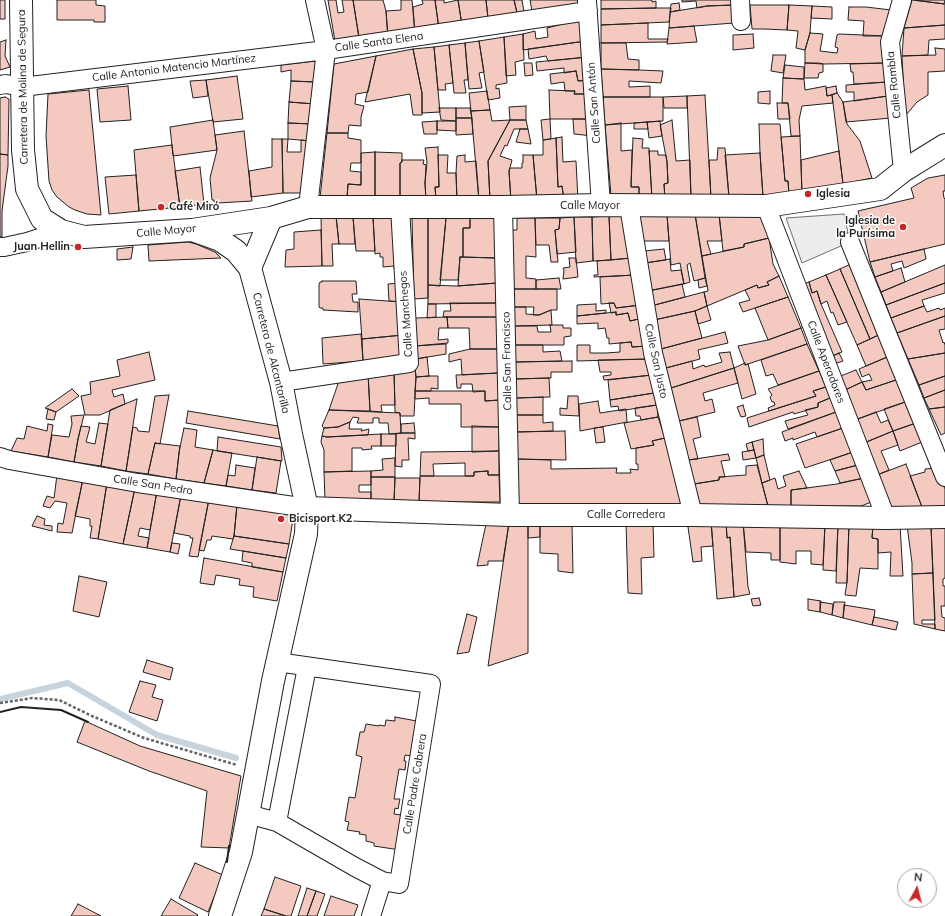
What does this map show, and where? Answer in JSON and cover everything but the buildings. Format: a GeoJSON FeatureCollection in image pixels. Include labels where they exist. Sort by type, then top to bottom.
{"type":"FeatureCollection","features":[{"type":"Feature","properties":{"kind":"street","name":"Carretera de Molina de Segura"},"geometry":{"type":"LineString","coordinates":[[21,0],[22,150],[27,189],[42,218],[61,231]]}},
{"type":"Feature","properties":{"kind":"street"},"geometry":{"type":"LineString","coordinates":[[315,0],[326,50]]}},
{"type":"Feature","properties":{"kind":"street"},"geometry":{"type":"LineString","coordinates":[[740,0],[741,21]]}},
{"type":"Feature","properties":{"kind":"street","name":"Calle Rambla"},"geometry":{"type":"LineString","coordinates":[[899,0],[890,42],[903,171]]}},
{"type":"Feature","properties":{"kind":"street","name":"Calle Santa Elena"},"geometry":{"type":"LineString","coordinates":[[308,207],[326,50],[587,6]]}},
{"type":"Feature","properties":{"kind":"street","name":"Calle San Antón"},"geometry":{"type":"LineString","coordinates":[[587,6],[601,206]]}},
{"type":"Feature","properties":{"kind":"street","name":"Calle Antonio Matencio Martínez"},"geometry":{"type":"LineString","coordinates":[[0,85],[6,84],[22,87],[326,50]]}},
{"type":"Feature","properties":{"kind":"street","name":"Calle Mayor"},"geometry":{"type":"LineString","coordinates":[[61,231],[84,237],[192,230],[271,218],[308,207],[766,206],[880,189],[903,171],[945,144]]}},
{"type":"Feature","properties":{"kind":"street","name":"Calle San Justo"},"geometry":{"type":"LineString","coordinates":[[629,206],[653,353],[693,515]]}},
{"type":"Feature","properties":{"kind":"street","name":"Calle Aperadores"},"geometry":{"type":"LineString","coordinates":[[766,206],[886,518]]}},
{"type":"Feature","properties":{"kind":"street","name":"Calle Manchegos"},"geometry":{"type":"LineString","coordinates":[[281,382],[409,362],[400,207]]}},
{"type":"Feature","properties":{"kind":"street","name":"Calle San Francisco"},"geometry":{"type":"LineString","coordinates":[[503,207],[510,515]]}},
{"type":"Feature","properties":{"kind":"street"},"geometry":{"type":"LineString","coordinates":[[250,268],[271,218]]}},
{"type":"Feature","properties":{"kind":"street","name":"Carretera de Alcantarilla"},"geometry":{"type":"LineString","coordinates":[[192,230],[220,240],[236,251],[250,268],[281,382],[307,508],[306,534],[277,662],[241,852],[220,916]]}},
{"type":"Feature","properties":{"kind":"street"},"geometry":{"type":"LineString","coordinates":[[0,247],[27,242],[61,231]]}},
{"type":"Feature","properties":{"kind":"street"},"geometry":{"type":"LineString","coordinates":[[850,242],[945,477]]}},
{"type":"Feature","properties":{"kind":"street","name":"Calle San Pedro"},"geometry":{"type":"LineString","coordinates":[[0,457],[9,460],[138,483],[307,508]]}},
{"type":"Feature","properties":{"kind":"street","name":"Calle Corredera"},"geometry":{"type":"LineString","coordinates":[[307,508],[510,515],[693,515],[886,518],[945,517]]}},
{"type":"Feature","properties":{"kind":"street"},"geometry":{"type":"LineString","coordinates":[[277,662],[307,667],[277,822]]}},
{"type":"Feature","properties":{"kind":"street","name":"Calle Padre Cabrera"},"geometry":{"type":"LineString","coordinates":[[307,667],[431,684],[399,884],[382,881]]}},
{"type":"Feature","properties":{"kind":"street"},"geometry":{"type":"LineString","coordinates":[[248,814],[277,822],[382,881],[371,916]]}},
{"type":"Feature","properties":{"kind":"path"},"geometry":{"type":"LineString","coordinates":[[0,703],[32,698],[59,700],[144,738],[256,771]]}},
{"type":"Feature","properties":{"kind":"shaded area"},"geometry":{"type":"Polygon","coordinates":[[[844,214],[850,242],[802,263],[786,218],[844,214]]]}},
{"type":"Feature","properties":{"kind":"waterway"},"geometry":{"type":"LineString","coordinates":[[0,699],[68,683],[157,735],[236,758]]}},
{"type":"Feature","properties":{"kind":"wall"},"geometry":{"type":"LineString","coordinates":[[0,712],[21,707],[61,710],[88,722]]}},
{"type":"Feature","properties":{"kind":"wall"},"geometry":{"type":"LineString","coordinates":[[227,862],[229,846]]}},
{"type":"Feature","properties":{"kind":"place","name":"Iglesia"},"geometry":{"type":"Point","coordinates":[808,194]}},
{"type":"Feature","properties":{"kind":"place","name":"Café Miró"},"geometry":{"type":"Point","coordinates":[161,207]}},
{"type":"Feature","properties":{"kind":"place","name":"Iglesia de la Purísima"},"geometry":{"type":"Point","coordinates":[903,227]}},
{"type":"Feature","properties":{"kind":"place","name":"Juan Hellin"},"geometry":{"type":"Point","coordinates":[78,247]}},
{"type":"Feature","properties":{"kind":"place","name":"Bicisport K2"},"geometry":{"type":"Point","coordinates":[281,519]}}]}
